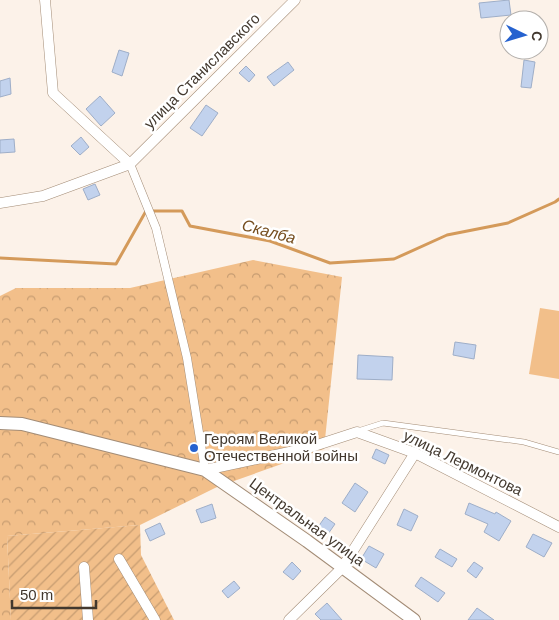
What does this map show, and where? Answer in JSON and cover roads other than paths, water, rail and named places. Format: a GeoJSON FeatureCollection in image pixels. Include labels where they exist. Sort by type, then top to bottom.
{"type":"FeatureCollection","features":[{"type":"Feature","properties":{"kind":"street"},"geometry":{"type":"LineString","coordinates":[[45,0],[53,93],[130,164],[156,228],[186,358],[205,470],[308,448],[358,432]]}},
{"type":"Feature","properties":{"kind":"street","name":"улица Станиславского"},"geometry":{"type":"LineString","coordinates":[[130,164],[295,0]]}},
{"type":"Feature","properties":{"kind":"street"},"geometry":{"type":"LineString","coordinates":[[0,203],[43,196],[130,164]]}},
{"type":"Feature","properties":{"kind":"street","name":"Центральная улица"},"geometry":{"type":"LineString","coordinates":[[0,423],[22,424],[205,470],[307,541],[414,620]]}},
{"type":"Feature","properties":{"kind":"street","name":"улица Лермонтова"},"geometry":{"type":"LineString","coordinates":[[358,432],[415,454],[559,528]]}},
{"type":"Feature","properties":{"kind":"street"},"geometry":{"type":"LineString","coordinates":[[289,620],[342,568],[415,454]]}},
{"type":"Feature","properties":{"kind":"street"},"geometry":{"type":"LineString","coordinates":[[119,559],[155,620]]}},
{"type":"Feature","properties":{"kind":"street"},"geometry":{"type":"LineString","coordinates":[[84,567],[88,620]]}},
{"type":"Feature","properties":{"kind":"lane"},"geometry":{"type":"LineString","coordinates":[[358,432],[383,424],[524,442],[559,452]]}},
{"type":"Feature","properties":{"kind":"waterway","name":"Скалба"},"geometry":{"type":"LineString","coordinates":[[0,258],[116,264],[146,211],[182,211],[190,226],[270,241],[330,263],[394,259],[447,235],[508,223],[559,199]]}},
{"type":"Feature","properties":{"kind":"place","name":"Героям Великой Отечественной войны"},"geometry":{"type":"Point","coordinates":[194,448]}}]}
